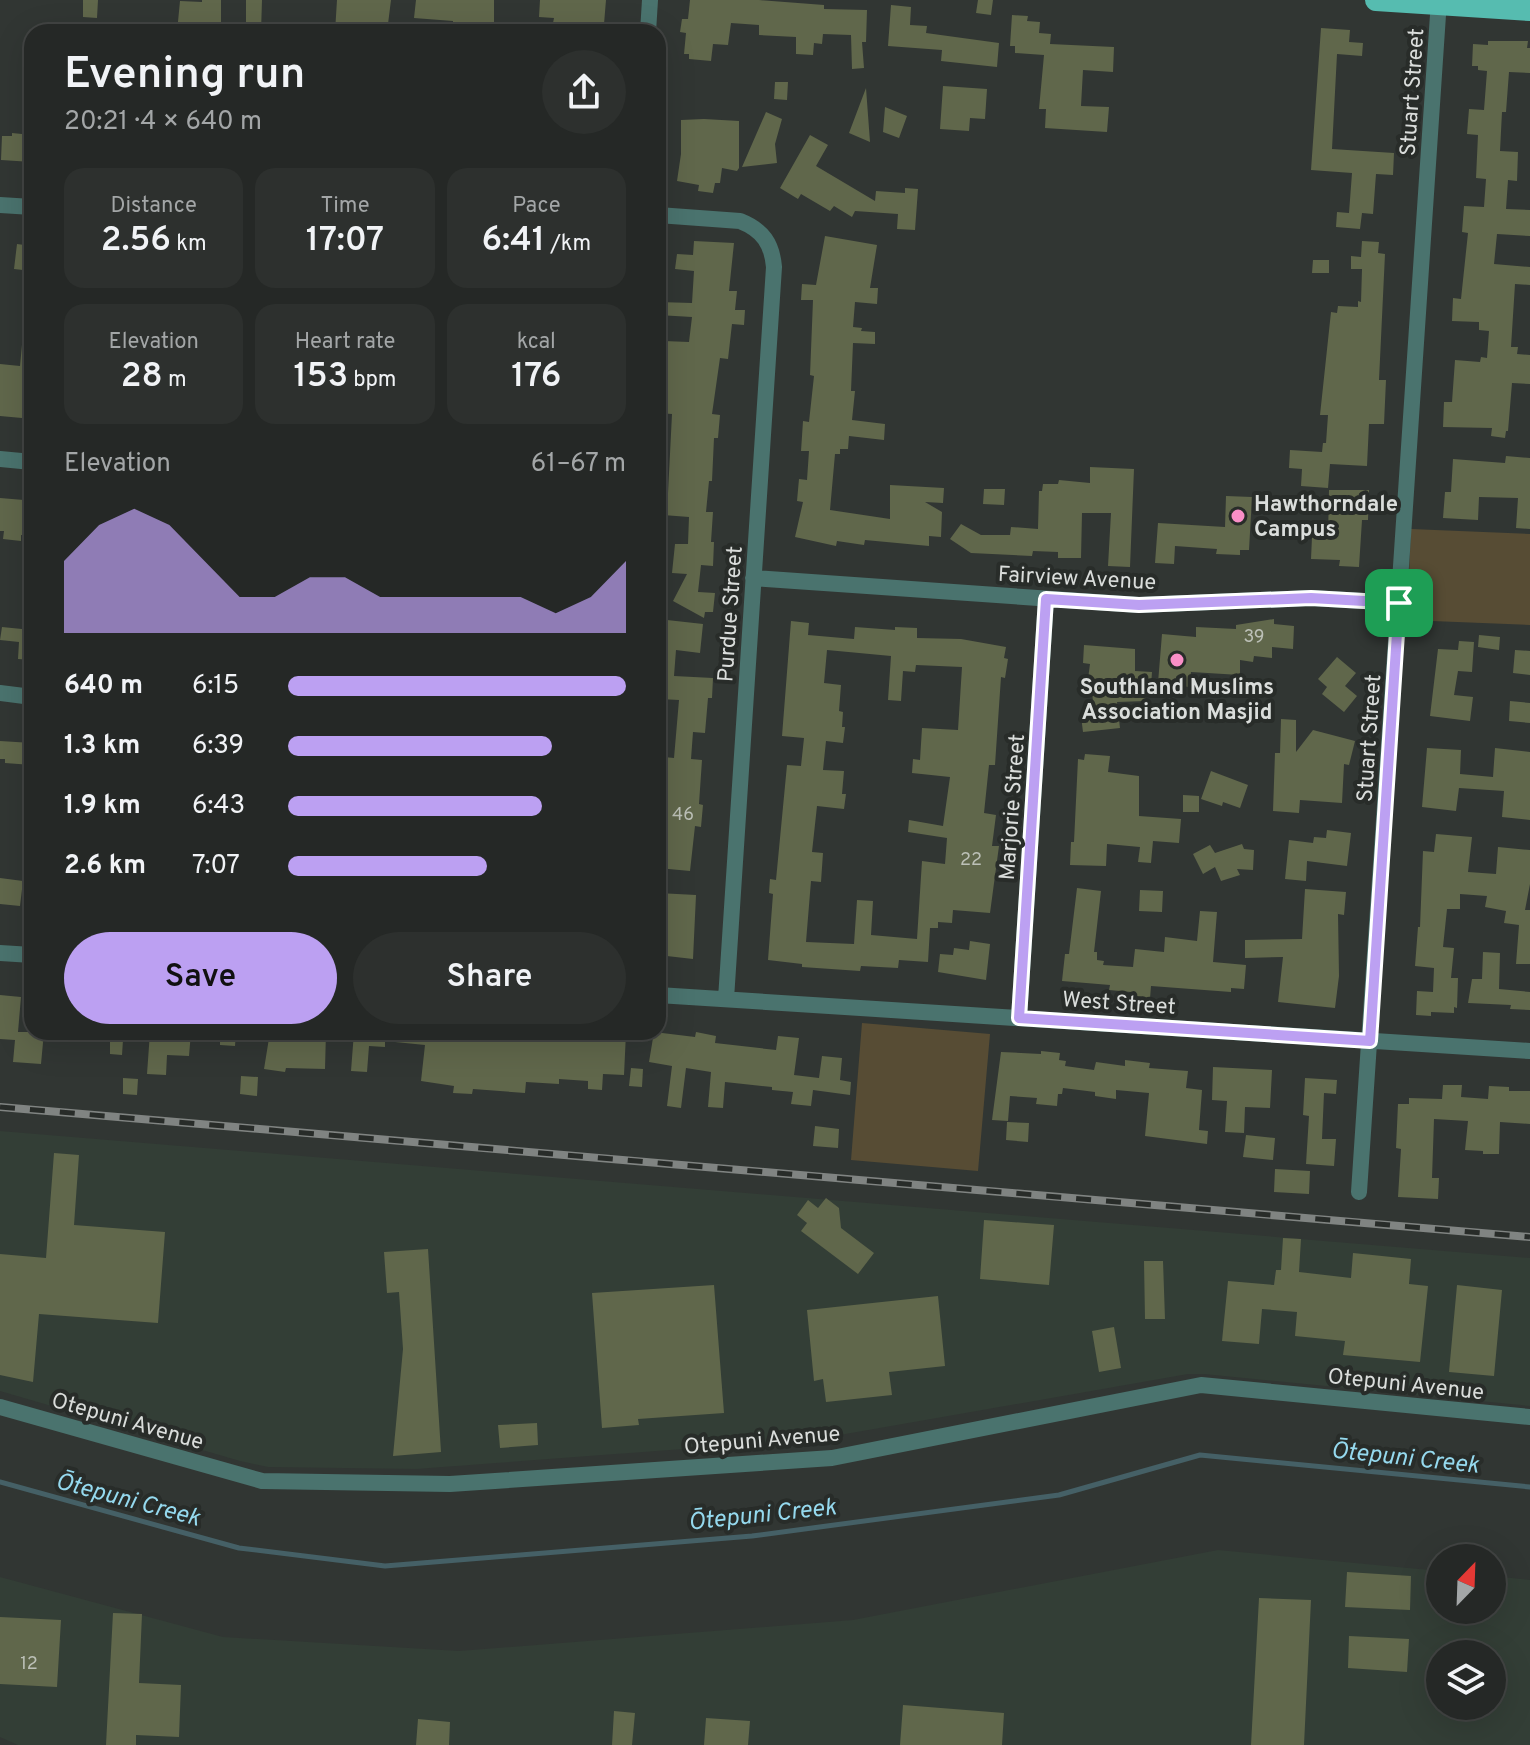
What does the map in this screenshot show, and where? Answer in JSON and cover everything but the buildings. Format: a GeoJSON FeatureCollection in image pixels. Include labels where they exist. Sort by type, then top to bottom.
{"type":"FeatureCollection","features":[{"type":"Feature","properties":{"kind":"highway"},"geometry":{"type":"LineString","coordinates":[[1376,0],[1530,10]]}},
{"type":"Feature","properties":{"kind":"street"},"geometry":{"type":"LineString","coordinates":[[648,24],[650,0]]}},
{"type":"Feature","properties":{"kind":"street","name":"Stuart Street"},"geometry":{"type":"LineString","coordinates":[[1359,1192],[1439,2]]}},
{"type":"Feature","properties":{"kind":"street"},"geometry":{"type":"LineString","coordinates":[[0,205],[24,206]]}},
{"type":"Feature","properties":{"kind":"street","name":"Purdue Street"},"geometry":{"type":"LineString","coordinates":[[666,216],[740,221],[762,234],[772,253],[774,267],[726,999]]}},
{"type":"Feature","properties":{"kind":"street"},"geometry":{"type":"LineString","coordinates":[[0,459],[24,461]]}},
{"type":"Feature","properties":{"kind":"street","name":"Fairview Avenue"},"geometry":{"type":"LineString","coordinates":[[753,578],[1139,605],[1311,598],[1399,603]]}},
{"type":"Feature","properties":{"kind":"street","name":"Marjorie Street"},"geometry":{"type":"LineString","coordinates":[[1019,1018],[1046,599]]}},
{"type":"Feature","properties":{"kind":"street"},"geometry":{"type":"LineString","coordinates":[[0,693],[24,696]]}},
{"type":"Feature","properties":{"kind":"street"},"geometry":{"type":"LineString","coordinates":[[0,953],[24,954]]}},
{"type":"Feature","properties":{"kind":"street","name":"West Street"},"geometry":{"type":"LineString","coordinates":[[666,995],[1530,1051]]}},
{"type":"Feature","properties":{"kind":"street","name":"Otepuni Avenue"},"geometry":{"type":"LineString","coordinates":[[0,1407],[262,1481],[450,1484],[832,1458],[1201,1385],[1530,1417]]}},
{"type":"Feature","properties":{"kind":"shaded area"},"geometry":{"type":"Polygon","coordinates":[[[1411,529],[1530,534],[1530,625],[1407,620],[1411,529]]]}},
{"type":"Feature","properties":{"kind":"shaded area"},"geometry":{"type":"Polygon","coordinates":[[[862,1023],[990,1034],[978,1171],[851,1160],[862,1023]]]}},
{"type":"Feature","properties":{"kind":"shaded area"},"geometry":{"type":"Polygon","coordinates":[[[0,1131],[1530,1258],[1530,1406],[1188,1374],[817,1439],[416,1469],[268,1467],[0,1391],[0,1131]]]}},
{"type":"Feature","properties":{"kind":"shaded area"},"geometry":{"type":"Polygon","coordinates":[[[1218,1550],[1426,1570],[1426,1624],[1506,1624],[1506,1577],[1530,1580],[1530,1745],[18,1745],[0,1737],[0,1577],[223,1637],[459,1651],[853,1620],[1218,1550]]]}},
{"type":"Feature","properties":{"kind":"waterway","name":"Ōtepuni Creek"},"geometry":{"type":"LineString","coordinates":[[0,1482],[239,1548],[385,1566],[752,1536],[1059,1495],[1200,1455],[1530,1487]]}},
{"type":"Feature","properties":{"kind":"railway"},"geometry":{"type":"LineString","coordinates":[[0,1107],[1530,1237]]}},
{"type":"Feature","properties":{"kind":"place","name":"Hawthorndale Campus"},"geometry":{"type":"Point","coordinates":[1238,516]}},
{"type":"Feature","properties":{"kind":"place","name":"Southland Muslims Association Masjid"},"geometry":{"type":"Point","coordinates":[1177,660]}},
{"type":"Feature","properties":{"kind":"route"},"geometry":{"type":"LineString","coordinates":[[1311,598],[1399,603],[1370,1041],[1019,1018],[1046,599],[1139,605],[1311,598]]}}]}
